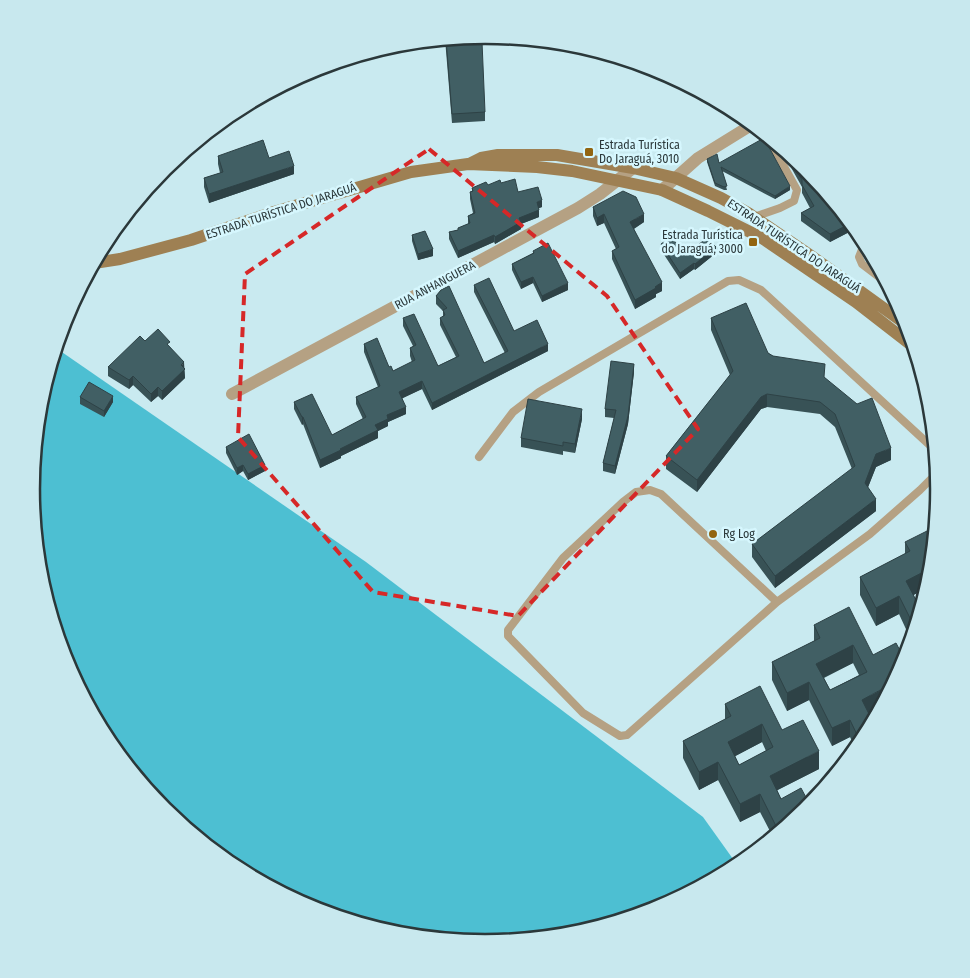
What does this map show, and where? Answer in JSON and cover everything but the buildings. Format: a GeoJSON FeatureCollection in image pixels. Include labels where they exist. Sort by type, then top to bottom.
{"type":"FeatureCollection","features":[{"type":"Feature","properties":{"kind":"main road","name":"ESTRADA TURÍSTICA DO JARAGUÁ"},"geometry":{"type":"LineString","coordinates":[[468,164],[480,158],[498,154],[558,155],[633,168],[676,178],[722,198],[754,218],[822,263],[895,316]]}},
{"type":"Feature","properties":{"kind":"main road","name":"ESTRADA TURÍSTICA DO JARAGUÁ"},"geometry":{"type":"LineString","coordinates":[[103,261],[190,240],[274,212],[403,174],[468,164],[537,167],[572,171],[662,190],[762,238],[856,302],[903,339]]}},
{"type":"Feature","properties":{"kind":"street"},"geometry":{"type":"LineString","coordinates":[[662,190],[698,158],[746,129]]}},
{"type":"Feature","properties":{"kind":"street","name":"RUA ANHANGUERA"},"geometry":{"type":"LineString","coordinates":[[232,394],[578,208],[633,168]]}},
{"type":"Feature","properties":{"kind":"lane"},"geometry":{"type":"LineString","coordinates":[[754,218],[794,201],[797,193],[776,152]]}},
{"type":"Feature","properties":{"kind":"lane"},"geometry":{"type":"LineString","coordinates":[[861,251],[858,257],[862,264],[874,273]]}},
{"type":"Feature","properties":{"kind":"lane"},"geometry":{"type":"LineString","coordinates":[[479,457],[513,412],[539,392],[728,281],[734,280],[749,283],[762,290],[927,443]]}},
{"type":"Feature","properties":{"kind":"lane"},"geometry":{"type":"LineString","coordinates":[[776,602],[661,494],[650,490],[636,492],[623,502],[563,558],[508,630],[508,636],[583,714],[620,736],[627,735],[776,602],[870,534],[930,480]]}},
{"type":"Feature","properties":{"kind":"highlighted area"},"geometry":{"type":"Polygon","coordinates":[[[429,149],[607,296],[698,429],[518,616],[373,592],[238,437],[245,274],[429,149]]]}},
{"type":"Feature","properties":{"kind":"shaded area"},"geometry":{"type":"Polygon","coordinates":[[[62,352],[366,562],[703,817],[733,859],[708,874],[655,900],[600,919],[543,930],[514,933],[456,933],[427,930],[370,919],[315,900],[288,888],[262,874],[214,842],[170,804],[132,760],[115,736],[86,686],[74,659],[55,604],[44,547],[40,489],[44,431],[55,374],[62,352]]]}},
{"type":"Feature","properties":{"kind":"place","name":"Estrada Turística Do Jaraguá, 3010"},"geometry":{"type":"Point","coordinates":[589,152]}},
{"type":"Feature","properties":{"kind":"place","name":"Estrada Turística do Jaraguá, 3000"},"geometry":{"type":"Point","coordinates":[753,242]}},
{"type":"Feature","properties":{"kind":"place","name":"Rg Log"},"geometry":{"type":"Point","coordinates":[713,534]}}]}
